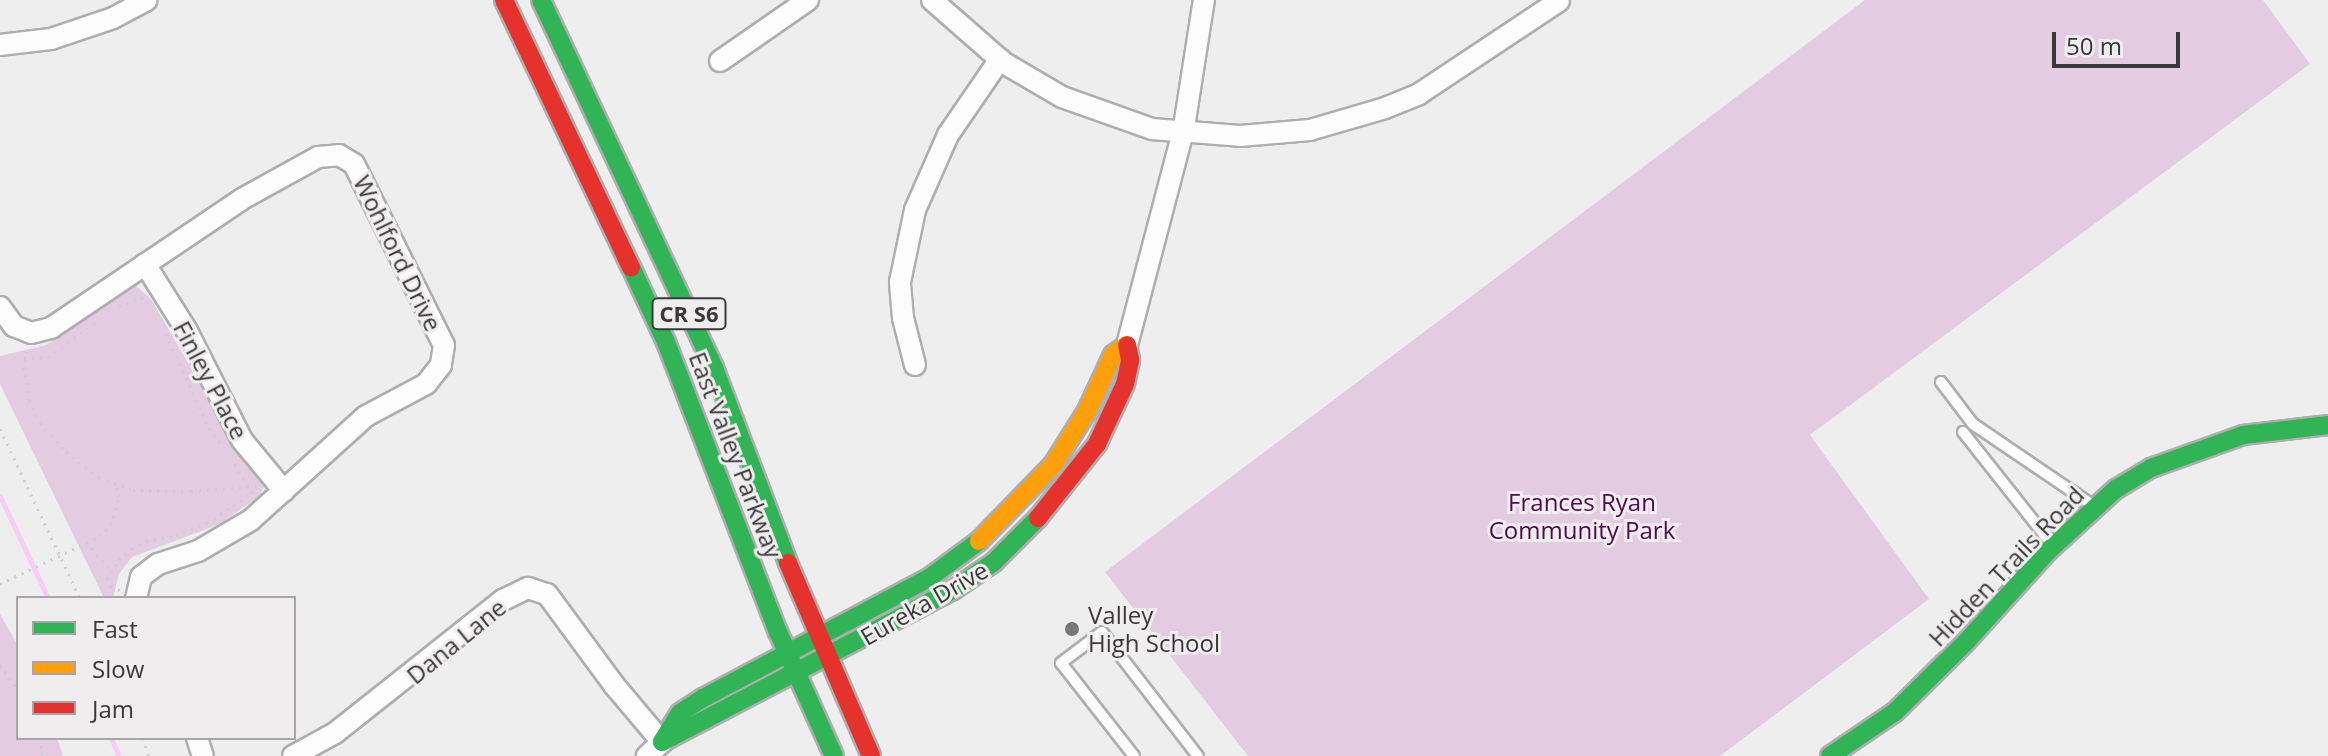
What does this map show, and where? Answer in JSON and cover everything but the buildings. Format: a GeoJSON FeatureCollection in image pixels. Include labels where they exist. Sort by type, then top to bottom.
{"type":"FeatureCollection","features":[{"type":"Feature","properties":{"kind":"street"},"geometry":{"type":"LineString","coordinates":[[0,45],[51,39],[113,18],[147,0]]}},
{"type":"Feature","properties":{"kind":"street","name":"East Valley Parkway"},"geometry":{"type":"LineString","coordinates":[[504,0],[666,342],[787,653],[834,756]]}},
{"type":"Feature","properties":{"kind":"street","name":"East Valley Parkway"},"geometry":{"type":"LineString","coordinates":[[541,0],[714,368],[817,638],[871,756]]}},
{"type":"Feature","properties":{"kind":"street"},"geometry":{"type":"LineString","coordinates":[[720,61],[808,0]]}},
{"type":"Feature","properties":{"kind":"street"},"geometry":{"type":"LineString","coordinates":[[932,0],[1000,59],[1033,83],[1073,102],[1115,119],[1182,133],[1240,136],[1310,130],[1385,108],[1419,94],[1559,1]]}},
{"type":"Feature","properties":{"kind":"street","name":"Eureka Drive"},"geometry":{"type":"LineString","coordinates":[[654,749],[953,590],[994,562],[1026,534],[1053,504],[1097,444],[1125,384],[1130,360],[1127,345],[1182,133],[1204,0]]}},
{"type":"Feature","properties":{"kind":"street"},"geometry":{"type":"LineString","coordinates":[[915,365],[903,318],[900,282],[915,210],[948,135],[1000,59]]}},
{"type":"Feature","properties":{"kind":"street","name":"Wohlford Drive"},"geometry":{"type":"LineString","coordinates":[[31,333],[51,328],[242,199],[318,157],[339,155],[354,164],[444,345],[441,365],[426,384],[366,416],[251,520],[198,551],[158,564],[141,577],[136,596]]}},
{"type":"Feature","properties":{"kind":"street","name":"Finley Place"},"geometry":{"type":"LineString","coordinates":[[145,264],[187,331],[242,440],[284,491]]}},
{"type":"Feature","properties":{"kind":"street"},"geometry":{"type":"LineString","coordinates":[[0,307],[14,326],[31,333]]}},
{"type":"Feature","properties":{"kind":"street","name":"Eureka Drive"},"geometry":{"type":"LineString","coordinates":[[654,749],[680,713],[929,578],[1010,515],[1053,465],[1087,411],[1113,355],[1127,345]]}},
{"type":"Feature","properties":{"kind":"street","name":"Hidden Trails Road"},"geometry":{"type":"LineString","coordinates":[[1830,756],[1895,712],[2094,507],[2151,468],[2243,435],[2328,425]]}},
{"type":"Feature","properties":{"kind":"street","name":"Dana Lane"},"geometry":{"type":"LineString","coordinates":[[293,756],[335,733],[503,600],[528,588],[547,594],[614,685],[654,749]]}},
{"type":"Feature","properties":{"kind":"lane"},"geometry":{"type":"LineString","coordinates":[[1941,382],[1973,424],[2094,507]]}},
{"type":"Feature","properties":{"kind":"lane"},"geometry":{"type":"LineString","coordinates":[[1963,432],[2054,546]]}},
{"type":"Feature","properties":{"kind":"lane"},"geometry":{"type":"LineString","coordinates":[[1134,756],[1061,663],[1102,632],[1198,756]]}},
{"type":"Feature","properties":{"kind":"path"},"geometry":{"type":"LineString","coordinates":[[117,306],[141,297],[149,308]]}},
{"type":"Feature","properties":{"kind":"path"},"geometry":{"type":"LineString","coordinates":[[24,358],[48,357],[106,314]]}},
{"type":"Feature","properties":{"kind":"path"},"geometry":{"type":"LineString","coordinates":[[161,326],[209,428],[249,484]]}},
{"type":"Feature","properties":{"kind":"path"},"geometry":{"type":"LineString","coordinates":[[31,333],[24,358],[29,400],[40,423],[66,452],[99,478],[133,490],[191,491],[249,484],[284,491]]}},
{"type":"Feature","properties":{"kind":"path"},"geometry":{"type":"LineString","coordinates":[[0,429],[79,596]]}},
{"type":"Feature","properties":{"kind":"path"},"geometry":{"type":"LineString","coordinates":[[0,584],[100,536],[111,525],[119,497],[116,484]]}},
{"type":"Feature","properties":{"kind":"path"},"geometry":{"type":"LineString","coordinates":[[86,542],[112,572]]}},
{"type":"Feature","properties":{"kind":"path"},"geometry":{"type":"LineString","coordinates":[[0,665],[16,687]]}},
{"type":"Feature","properties":{"kind":"green space","name":"Frances Ryan Community Park"},"geometry":{"type":"Polygon","coordinates":[[[1865,0],[2263,0],[2310,64],[1810,435],[1929,599],[1720,756],[1248,756],[1105,572],[1865,0]]]}},
{"type":"Feature","properties":{"kind":"green space"},"geometry":{"type":"Polygon","coordinates":[[[136,286],[151,299],[206,394],[265,485],[259,496],[220,524],[132,557],[119,574],[114,596],[103,596],[0,384],[0,356],[46,345],[136,286]]]}},
{"type":"Feature","properties":{"kind":"green space"},"geometry":{"type":"Polygon","coordinates":[[[0,614],[16,642],[16,740],[58,740],[63,756],[0,756],[0,614]]]}},
{"type":"Feature","properties":{"kind":"waterway"},"geometry":{"type":"LineString","coordinates":[[0,496],[47,596]]}},
{"type":"Feature","properties":{"kind":"waterway"},"geometry":{"type":"LineString","coordinates":[[112,740],[119,756]]}},
{"type":"Feature","properties":{"kind":"traffic: fast"},"geometry":{"type":"LineString","coordinates":[[541,0],[714,368],[788,563]]}},
{"type":"Feature","properties":{"kind":"traffic: fast"},"geometry":{"type":"LineString","coordinates":[[631,267],[666,342],[778,632],[834,756]]}},
{"type":"Feature","properties":{"kind":"traffic: fast"},"geometry":{"type":"LineString","coordinates":[[1830,756],[1895,712],[1965,643],[2048,551],[2116,489],[2151,468],[2243,435],[2328,425]]}},
{"type":"Feature","properties":{"kind":"traffic: fast"},"geometry":{"type":"LineString","coordinates":[[979,541],[929,578],[703,698],[680,713],[662,742],[953,590],[994,562],[1038,518]]}},
{"type":"Feature","properties":{"kind":"traffic: slow"},"geometry":{"type":"LineString","coordinates":[[979,541],[1053,465],[1087,411],[1113,355],[1127,345]]}},
{"type":"Feature","properties":{"kind":"traffic: jam"},"geometry":{"type":"LineString","coordinates":[[504,0],[631,267]]}},
{"type":"Feature","properties":{"kind":"traffic: jam"},"geometry":{"type":"LineString","coordinates":[[1038,518],[1097,444],[1125,384],[1130,360],[1127,345]]}},
{"type":"Feature","properties":{"kind":"traffic: jam"},"geometry":{"type":"LineString","coordinates":[[788,563],[871,756]]}},
{"type":"Feature","properties":{"kind":"place","name":"Valley High School"},"geometry":{"type":"Point","coordinates":[1072,629]}}]}
